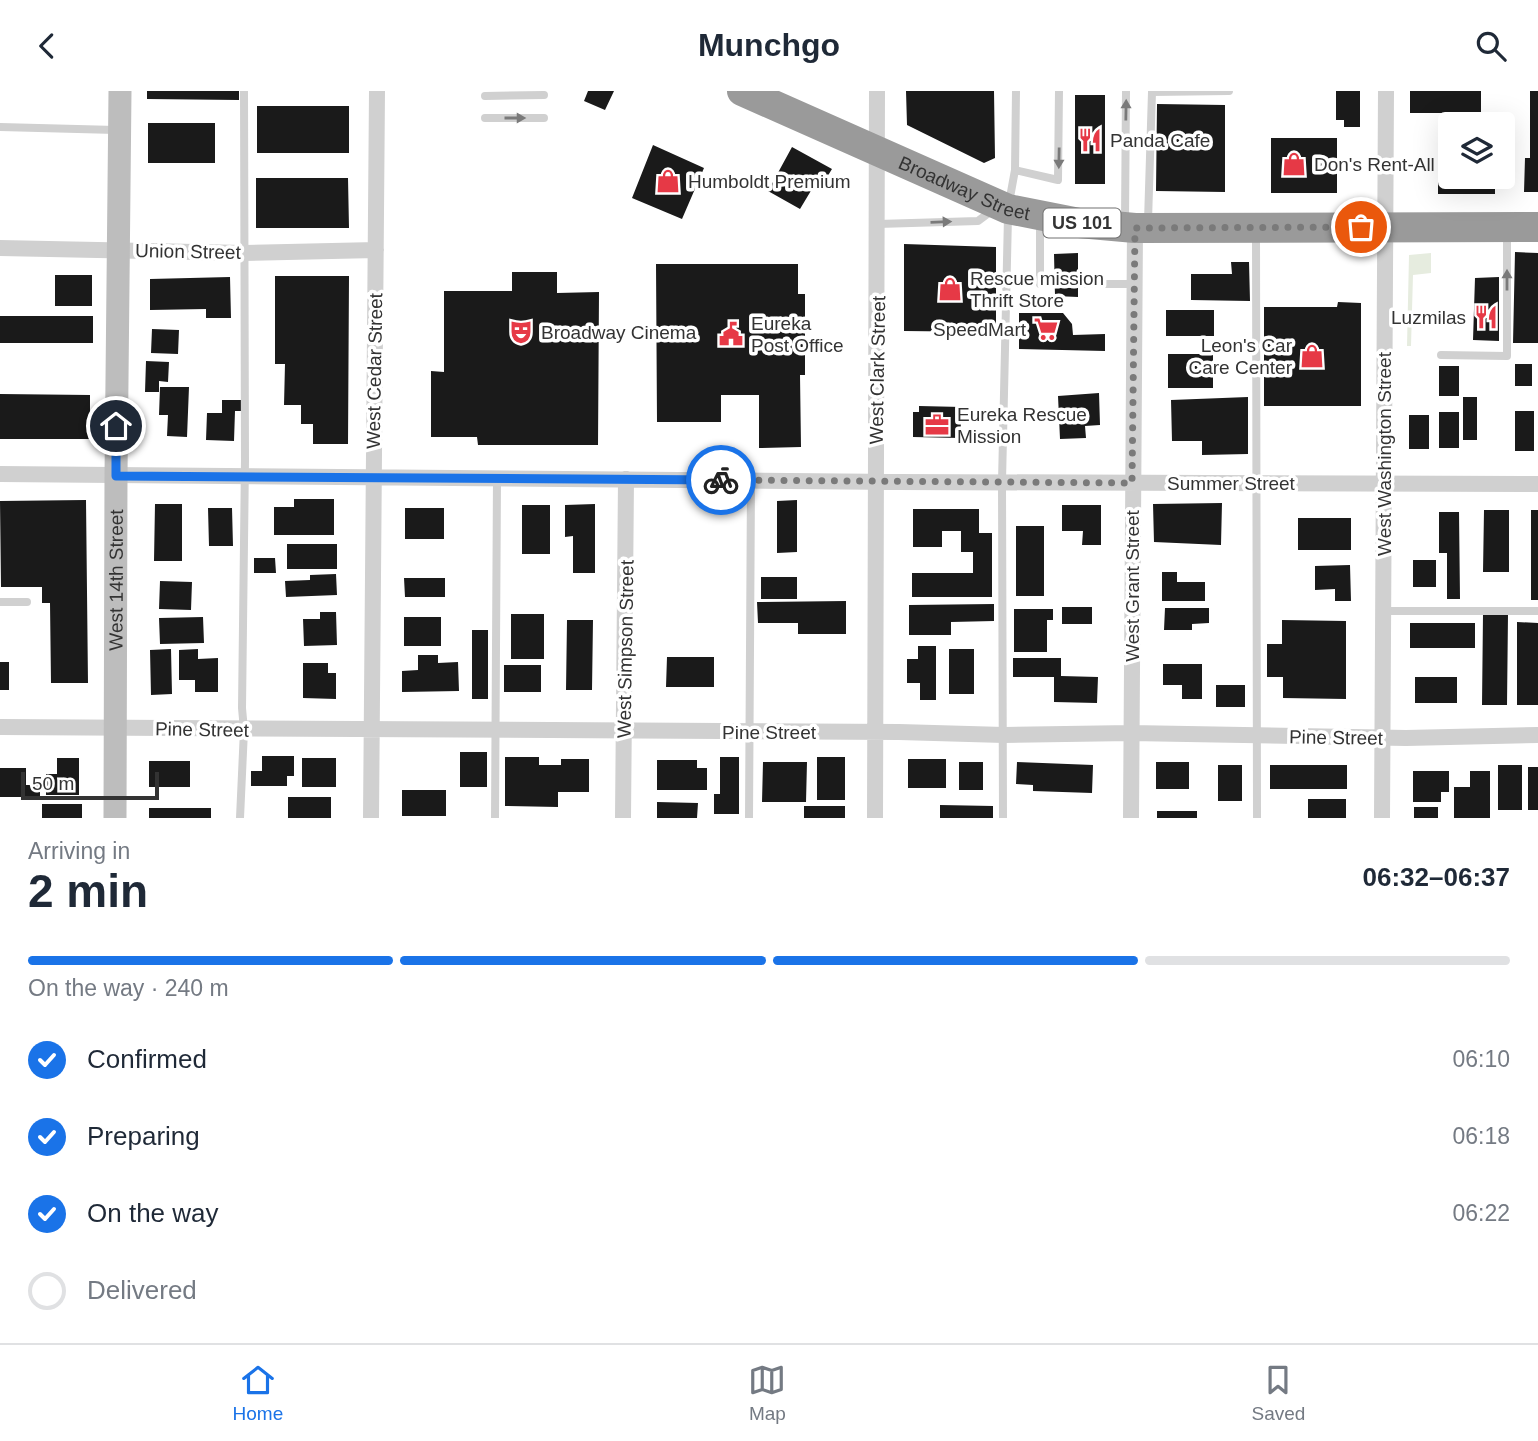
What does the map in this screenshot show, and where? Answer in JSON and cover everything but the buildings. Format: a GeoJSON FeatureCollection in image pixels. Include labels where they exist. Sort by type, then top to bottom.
{"type":"FeatureCollection","features":[{"type":"Feature","properties":{"kind":"highway","name":"Broadway Street"},"geometry":{"type":"LineString","coordinates":[[742,91],[1004,207],[1079,223],[1136,228],[1538,227]]}},
{"type":"Feature","properties":{"kind":"street","name":"West 14th Street"},"geometry":{"type":"LineString","coordinates":[[115,818],[120,91]]}},
{"type":"Feature","properties":{"kind":"street","name":"West Cedar Street"},"geometry":{"type":"LineString","coordinates":[[371,818],[377,91]]}},
{"type":"Feature","properties":{"kind":"street","name":"West Clark Street"},"geometry":{"type":"LineString","coordinates":[[875,818],[877,91]]}},
{"type":"Feature","properties":{"kind":"street","name":"West Washington Street"},"geometry":{"type":"LineString","coordinates":[[1382,818],[1386,91]]}},
{"type":"Feature","properties":{"kind":"street","name":"West Grant Street"},"geometry":{"type":"LineString","coordinates":[[1131,818],[1136,228]]}},
{"type":"Feature","properties":{"kind":"street","name":"Union Street"},"geometry":{"type":"LineString","coordinates":[[0,248],[244,253],[376,250]]}},
{"type":"Feature","properties":{"kind":"street","name":"Summer Street"},"geometry":{"type":"LineString","coordinates":[[0,474],[876,482],[1538,484]]}},
{"type":"Feature","properties":{"kind":"street","name":"West Simpson Street"},"geometry":{"type":"LineString","coordinates":[[623,818],[626,479]]}},
{"type":"Feature","properties":{"kind":"street","name":"Pine Street"},"geometry":{"type":"LineString","coordinates":[[0,727],[876,731],[1003,735],[1131,733],[1382,737],[1538,735]]}},
{"type":"Feature","properties":{"kind":"lane"},"geometry":{"type":"LineString","coordinates":[[240,818],[244,730],[244,91]]}},
{"type":"Feature","properties":{"kind":"lane"},"geometry":{"type":"LineString","coordinates":[[1003,818],[1004,207],[1015,170],[1016,91]]}},
{"type":"Feature","properties":{"kind":"lane"},"geometry":{"type":"LineString","coordinates":[[1015,170],[1058,180],[1059,91]]}},
{"type":"Feature","properties":{"kind":"lane"},"geometry":{"type":"LineString","coordinates":[[1126,91],[1136,228]]}},
{"type":"Feature","properties":{"kind":"lane"},"geometry":{"type":"LineString","coordinates":[[1136,228],[1152,92],[1230,91]]}},
{"type":"Feature","properties":{"kind":"lane"},"geometry":{"type":"LineString","coordinates":[[485,96],[544,95]]}},
{"type":"Feature","properties":{"kind":"lane"},"geometry":{"type":"LineString","coordinates":[[485,118],[544,118]]}},
{"type":"Feature","properties":{"kind":"lane"},"geometry":{"type":"LineString","coordinates":[[0,127],[119,130]]}},
{"type":"Feature","properties":{"kind":"lane"},"geometry":{"type":"LineString","coordinates":[[878,224],[978,221],[1004,207]]}},
{"type":"Feature","properties":{"kind":"lane"},"geometry":{"type":"LineString","coordinates":[[1040,216],[1040,284],[1134,284]]}},
{"type":"Feature","properties":{"kind":"lane"},"geometry":{"type":"LineString","coordinates":[[1256,227],[1257,818]]}},
{"type":"Feature","properties":{"kind":"lane"},"geometry":{"type":"LineString","coordinates":[[1441,355],[1507,356],[1507,227]]}},
{"type":"Feature","properties":{"kind":"lane"},"geometry":{"type":"LineString","coordinates":[[495,818],[497,478]]}},
{"type":"Feature","properties":{"kind":"lane"},"geometry":{"type":"LineString","coordinates":[[749,818],[751,480]]}},
{"type":"Feature","properties":{"kind":"lane"},"geometry":{"type":"LineString","coordinates":[[0,602],[27,602]]}},
{"type":"Feature","properties":{"kind":"lane"},"geometry":{"type":"LineString","coordinates":[[1383,611],[1538,611]]}},
{"type":"Feature","properties":{"kind":"shaded area"},"geometry":{"type":"Polygon","coordinates":[[[1431,253],[1431,273],[1413,275],[1411,346],[1407,346],[1409,255],[1431,253]]]}},
{"type":"Feature","properties":{"kind":"way so far"},"geometry":{"type":"LineString","coordinates":[[721,480],[1132,483],[1135,228],[1361,227]]}},
{"type":"Feature","properties":{"kind":"place","name":"Panda Cafe"},"geometry":{"type":"Point","coordinates":[1090,140]}},
{"type":"Feature","properties":{"kind":"place","name":"Don's Rent-All"},"geometry":{"type":"Point","coordinates":[1294,164]}},
{"type":"Feature","properties":{"kind":"place","name":"Humboldt Premium"},"geometry":{"type":"Point","coordinates":[668,181]}},
{"type":"Feature","properties":{"kind":"place","name":"Rescue mission Thrift Store"},"geometry":{"type":"Point","coordinates":[950,289]}},
{"type":"Feature","properties":{"kind":"place","name":"Luzmilas"},"geometry":{"type":"Point","coordinates":[1486,317]}},
{"type":"Feature","properties":{"kind":"place","name":"SpeedMart"},"geometry":{"type":"Point","coordinates":[1046,329]}},
{"type":"Feature","properties":{"kind":"place","name":"Broadway Cinema"},"geometry":{"type":"Point","coordinates":[521,332]}},
{"type":"Feature","properties":{"kind":"place","name":"Eureka Post Office"},"geometry":{"type":"Point","coordinates":[731,334]}},
{"type":"Feature","properties":{"kind":"place","name":"Leon's Car Care Center"},"geometry":{"type":"Point","coordinates":[1312,356]}},
{"type":"Feature","properties":{"kind":"place","name":"Eureka Rescue Mission"},"geometry":{"type":"Point","coordinates":[937,425]}},
{"type":"Feature","properties":{"kind":"route"},"geometry":{"type":"LineString","coordinates":[[116,426],[116,476],[721,480]]}}]}
